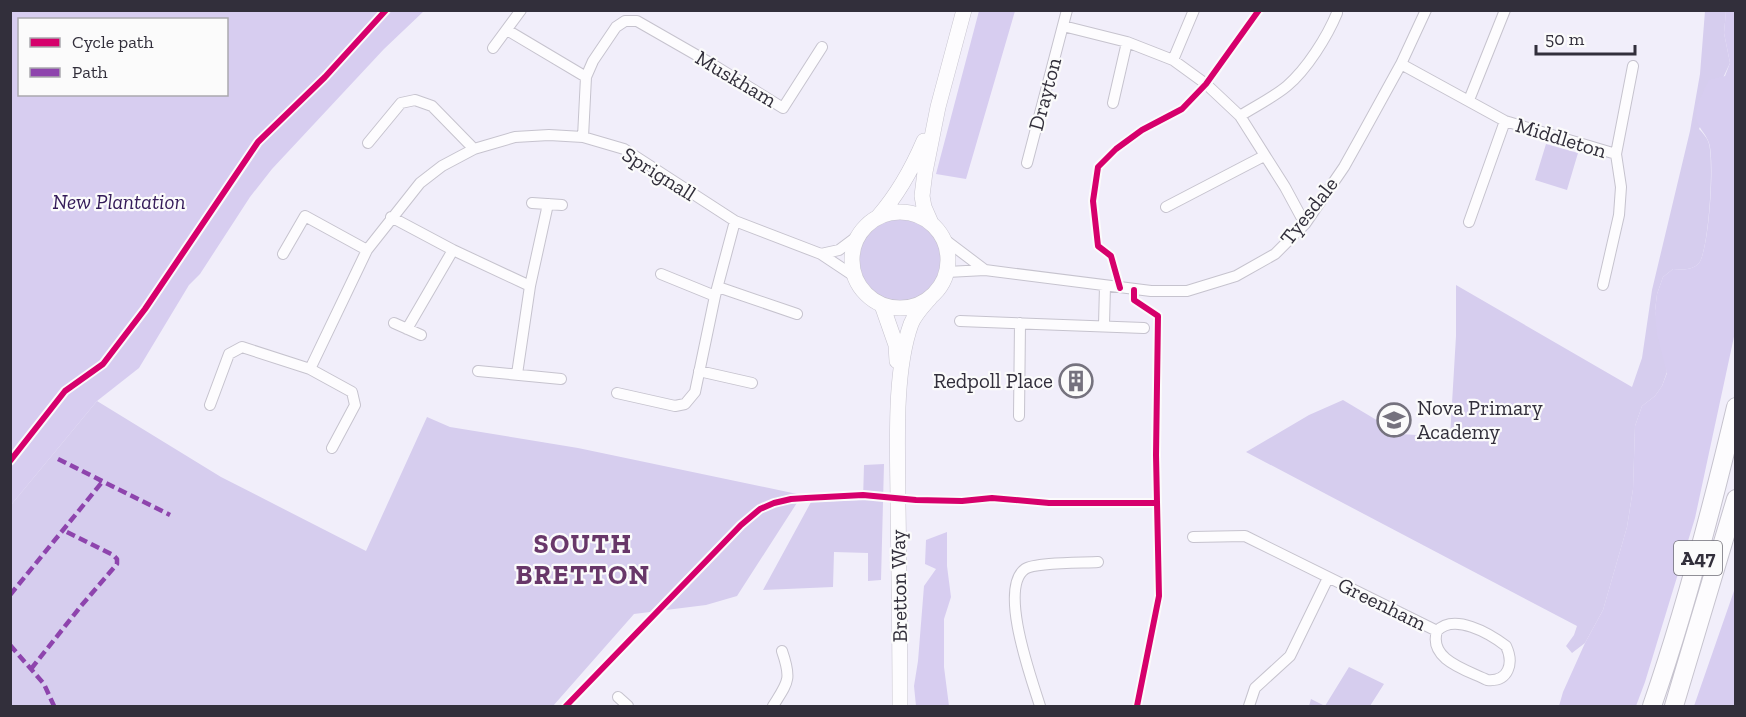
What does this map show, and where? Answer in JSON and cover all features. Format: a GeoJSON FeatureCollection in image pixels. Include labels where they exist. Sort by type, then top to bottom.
{"type":"FeatureCollection","features":[{"type":"Feature","properties":{"kind":"highway","name":"A47"},"geometry":{"type":"LineString","coordinates":[[1652,706],[1698,561],[1736,406]]}},
{"type":"Feature","properties":{"kind":"highway","name":"A47"},"geometry":{"type":"LineString","coordinates":[[1674,706],[1736,499]]}},
{"type":"Feature","properties":{"kind":"street"},"geometry":{"type":"LineString","coordinates":[[493,48],[521,10]]}},
{"type":"Feature","properties":{"kind":"street"},"geometry":{"type":"LineString","coordinates":[[931,223],[922,196],[938,107],[964,10]]}},
{"type":"Feature","properties":{"kind":"street","name":"Drayton"},"geometry":{"type":"LineString","coordinates":[[1027,164],[1067,10]]}},
{"type":"Feature","properties":{"kind":"street"},"geometry":{"type":"LineString","coordinates":[[1173,60],[1194,10]]}},
{"type":"Feature","properties":{"kind":"street","name":"Tyesdale"},"geometry":{"type":"LineString","coordinates":[[947,272],[986,270],[1151,291],[1187,291],[1236,276],[1275,254],[1305,224],[1344,166],[1401,64],[1426,10]]}},
{"type":"Feature","properties":{"kind":"street"},"geometry":{"type":"LineString","coordinates":[[1469,100],[1505,10]]}},
{"type":"Feature","properties":{"kind":"street"},"geometry":{"type":"LineString","coordinates":[[1240,116],[1287,86],[1312,57],[1330,29],[1337,13]]}},
{"type":"Feature","properties":{"kind":"street","name":"Muskham"},"geometry":{"type":"LineString","coordinates":[[583,137],[586,77],[593,61],[624,16],[637,21],[712,64],[783,108],[822,46]]}},
{"type":"Feature","properties":{"kind":"street"},"geometry":{"type":"LineString","coordinates":[[1063,26],[1127,42],[1173,60],[1206,84],[1240,116],[1285,187],[1305,224]]}},
{"type":"Feature","properties":{"kind":"street"},"geometry":{"type":"LineString","coordinates":[[507,30],[586,77]]}},
{"type":"Feature","properties":{"kind":"street"},"geometry":{"type":"LineString","coordinates":[[1113,104],[1127,42]]}},
{"type":"Feature","properties":{"kind":"street","name":"Middleton"},"geometry":{"type":"LineString","coordinates":[[1401,64],[1505,121],[1616,154]]}},
{"type":"Feature","properties":{"kind":"street","name":"Middleton"},"geometry":{"type":"LineString","coordinates":[[1603,285],[1619,212],[1621,187],[1616,154],[1634,66]]}},
{"type":"Feature","properties":{"kind":"street"},"geometry":{"type":"LineString","coordinates":[[368,143],[401,103],[415,100],[432,106],[474,148]]}},
{"type":"Feature","properties":{"kind":"street"},"geometry":{"type":"LineString","coordinates":[[821,254],[839,250],[878,217],[896,197],[912,170],[938,107]]}},
{"type":"Feature","properties":{"kind":"street","name":"Middleton"},"geometry":{"type":"LineString","coordinates":[[1469,222],[1505,121]]}},
{"type":"Feature","properties":{"kind":"street","name":"Sprignall"},"geometry":{"type":"LineString","coordinates":[[310,369],[367,250],[420,183],[442,166],[474,148],[514,137],[549,135],[583,137],[624,149],[735,220],[821,254],[854,276]]}},
{"type":"Feature","properties":{"kind":"street"},"geometry":{"type":"LineString","coordinates":[[1166,207],[1264,156]]}},
{"type":"Feature","properties":{"kind":"street"},"geometry":{"type":"LineString","coordinates":[[532,203],[562,205]]}},
{"type":"Feature","properties":{"kind":"street"},"geometry":{"type":"LineString","coordinates":[[517,374],[530,286],[548,204]]}},
{"type":"Feature","properties":{"kind":"street"},"geometry":{"type":"LineString","coordinates":[[858,235],[853,248],[854,276],[870,298],[882,305],[907,308],[919,305],[930,298],[941,287],[947,272],[949,261],[944,238],[931,223],[919,215],[891,212],[878,217]]}},
{"type":"Feature","properties":{"kind":"street"},"geometry":{"type":"LineString","coordinates":[[283,254],[304,216],[367,250]]}},
{"type":"Feature","properties":{"kind":"street"},"geometry":{"type":"LineString","coordinates":[[392,217],[453,250],[530,286]]}},
{"type":"Feature","properties":{"kind":"street"},"geometry":{"type":"LineString","coordinates":[[616,393],[675,406],[685,404],[695,392],[735,220]]}},
{"type":"Feature","properties":{"kind":"street","name":"Tyesdale"},"geometry":{"type":"LineString","coordinates":[[944,238],[986,270]]}},
{"type":"Feature","properties":{"kind":"street"},"geometry":{"type":"LineString","coordinates":[[407,329],[453,250]]}},
{"type":"Feature","properties":{"kind":"street"},"geometry":{"type":"LineString","coordinates":[[661,274],[797,314]]}},
{"type":"Feature","properties":{"kind":"street"},"geometry":{"type":"LineString","coordinates":[[1104,325],[1105,286]]}},
{"type":"Feature","properties":{"kind":"street","name":"Bretton Way"},"geometry":{"type":"LineString","coordinates":[[899,394],[906,344],[912,323],[930,298]]}},
{"type":"Feature","properties":{"kind":"street","name":"Bretton Way"},"geometry":{"type":"LineString","coordinates":[[882,305],[896,345],[899,394],[897,455],[900,706]]}},
{"type":"Feature","properties":{"kind":"street"},"geometry":{"type":"LineString","coordinates":[[960,321],[1144,328]]}},
{"type":"Feature","properties":{"kind":"street"},"geometry":{"type":"LineString","coordinates":[[1019,416],[1020,322]]}},
{"type":"Feature","properties":{"kind":"street"},"geometry":{"type":"LineString","coordinates":[[394,323],[421,335]]}},
{"type":"Feature","properties":{"kind":"street"},"geometry":{"type":"LineString","coordinates":[[210,405],[229,354],[242,347],[310,369],[352,392],[355,405],[332,448]]}},
{"type":"Feature","properties":{"kind":"street"},"geometry":{"type":"LineString","coordinates":[[478,370],[561,379]]}},
{"type":"Feature","properties":{"kind":"street"},"geometry":{"type":"LineString","coordinates":[[699,371],[752,383]]}},
{"type":"Feature","properties":{"kind":"street","name":"Greenham"},"geometry":{"type":"LineString","coordinates":[[1193,537],[1245,536],[1437,631]]}},
{"type":"Feature","properties":{"kind":"street"},"geometry":{"type":"LineString","coordinates":[[1040,706],[1018,626],[1014,597],[1018,578],[1025,569],[1037,566],[1098,562]]}},
{"type":"Feature","properties":{"kind":"street","name":"Greenham"},"geometry":{"type":"LineString","coordinates":[[1250,706],[1255,688],[1290,656],[1328,578]]}},
{"type":"Feature","properties":{"kind":"street","name":"Greenham"},"geometry":{"type":"LineString","coordinates":[[1459,623],[1501,642],[1510,654],[1511,663],[1508,671],[1503,678],[1495,681],[1487,680],[1443,658],[1434,639],[1437,631],[1443,625],[1459,623]]}},
{"type":"Feature","properties":{"kind":"street"},"geometry":{"type":"LineString","coordinates":[[773,706],[788,679],[788,666],[782,651]]}},
{"type":"Feature","properties":{"kind":"street"},"geometry":{"type":"LineString","coordinates":[[618,697],[628,706]]}},
{"type":"Feature","properties":{"kind":"shaded area"},"geometry":{"type":"Polygon","coordinates":[[[1705,11],[1726,11],[1724,33],[1730,63],[1699,129],[1708,140],[1711,168],[1710,205],[1703,255],[1697,265],[1691,268],[1673,269],[1663,277],[1657,294],[1655,311],[1667,372],[1655,396],[1642,406],[1635,426],[1633,489],[1627,527],[1603,610],[1585,643],[1572,653],[1566,646],[1577,626],[1246,452],[1309,415],[1343,400],[1400,434],[1450,437],[1456,336],[1456,285],[1632,387],[1642,358],[1652,290],[1690,131],[1700,74],[1705,11]]]}},
{"type":"Feature","properties":{"kind":"shaded area"},"geometry":{"type":"Polygon","coordinates":[[[1546,144],[1578,153],[1567,190],[1535,180],[1546,144]]]}},
{"type":"Feature","properties":{"kind":"shaded area"},"geometry":{"type":"Polygon","coordinates":[[[900,212],[918,215],[934,226],[945,242],[948,260],[945,278],[934,294],[918,305],[900,308],[882,305],[866,294],[855,278],[852,260],[855,242],[866,226],[882,215],[900,212]]]}},
{"type":"Feature","properties":{"kind":"shaded area"},"geometry":{"type":"Polygon","coordinates":[[[97,401],[221,477],[366,551],[427,417],[450,427],[578,448],[802,495],[737,596],[706,605],[634,614],[553,706],[11,706],[11,505],[97,401]]]}},
{"type":"Feature","properties":{"kind":"shaded area"},"geometry":{"type":"Polygon","coordinates":[[[884,464],[881,580],[868,581],[868,553],[834,552],[833,587],[763,590],[811,502],[863,500],[864,465],[884,464]]]}},
{"type":"Feature","properties":{"kind":"shaded area"},"geometry":{"type":"Polygon","coordinates":[[[1349,667],[1384,684],[1370,706],[1325,706],[1349,667]]]}},
{"type":"Feature","properties":{"kind":"shaded area"},"geometry":{"type":"Polygon","coordinates":[[[1311,699],[1325,706],[1309,706],[1311,699]]]}},
{"type":"Feature","properties":{"kind":"green space","name":"New Plantation"},"geometry":{"type":"Polygon","coordinates":[[[11,10],[424,11],[384,49],[272,169],[250,197],[200,274],[189,285],[139,368],[97,401],[11,505],[11,10]]]}},
{"type":"Feature","properties":{"kind":"green space"},"geometry":{"type":"Polygon","coordinates":[[[979,11],[1015,11],[966,179],[936,174],[979,11]]]}},
{"type":"Feature","properties":{"kind":"green space"},"geometry":{"type":"Polygon","coordinates":[[[1726,11],[1736,11],[1735,332],[1695,518],[1636,706],[1559,706],[1585,643],[1603,610],[1627,527],[1633,489],[1635,426],[1642,406],[1655,396],[1667,373],[1657,334],[1655,311],[1657,294],[1663,277],[1673,269],[1694,267],[1703,255],[1710,204],[1711,153],[1708,139],[1698,123],[1696,114],[1699,101],[1709,80],[1725,76],[1730,63],[1724,33],[1726,11]]]}},
{"type":"Feature","properties":{"kind":"green space"},"geometry":{"type":"Polygon","coordinates":[[[947,532],[947,566],[951,597],[944,619],[944,667],[949,706],[916,706],[914,686],[924,586],[936,569],[925,564],[926,540],[947,532]]]}},
{"type":"Feature","properties":{"kind":"green space"},"geometry":{"type":"Polygon","coordinates":[[[1735,588],[1735,706],[1694,706],[1735,588]]]}},
{"type":"Feature","properties":{"kind":"marked path"},"geometry":{"type":"LineString","coordinates":[[58,459],[170,515]]}},
{"type":"Feature","properties":{"kind":"marked path"},"geometry":{"type":"LineString","coordinates":[[10,595],[103,481]]}},
{"type":"Feature","properties":{"kind":"marked path"},"geometry":{"type":"LineString","coordinates":[[31,669],[117,564],[117,559],[113,555],[63,530]]}},
{"type":"Feature","properties":{"kind":"marked path"},"geometry":{"type":"LineString","coordinates":[[10,645],[44,684],[54,706]]}},
{"type":"Feature","properties":{"kind":"cycle path"},"geometry":{"type":"LineString","coordinates":[[10,461],[65,391],[103,364],[145,309],[258,142],[325,77],[386,10]]}},
{"type":"Feature","properties":{"kind":"cycle path"},"geometry":{"type":"LineString","coordinates":[[1120,288],[1111,256],[1098,246],[1093,201],[1098,167],[1116,149],[1142,130],[1182,109],[1206,84],[1259,10]]}},
{"type":"Feature","properties":{"kind":"cycle path"},"geometry":{"type":"LineString","coordinates":[[1134,290],[1134,300],[1158,316],[1156,455],[1159,596],[1137,706]]}},
{"type":"Feature","properties":{"kind":"cycle path"},"geometry":{"type":"LineString","coordinates":[[566,706],[741,525],[760,509],[774,503],[791,499],[863,495],[916,500],[962,501],[992,498],[1049,503],[1157,503]]}},
{"type":"Feature","properties":{"kind":"place","name":"Redpoll Place"},"geometry":{"type":"Point","coordinates":[1076,381]}},
{"type":"Feature","properties":{"kind":"place","name":"Nova Primary Academy"},"geometry":{"type":"Point","coordinates":[1394,420]}},
{"type":"Feature","properties":{"kind":"district","name":"SOUTH BRETTON"},"geometry":{"type":"Point","coordinates":[583,560]}}]}
